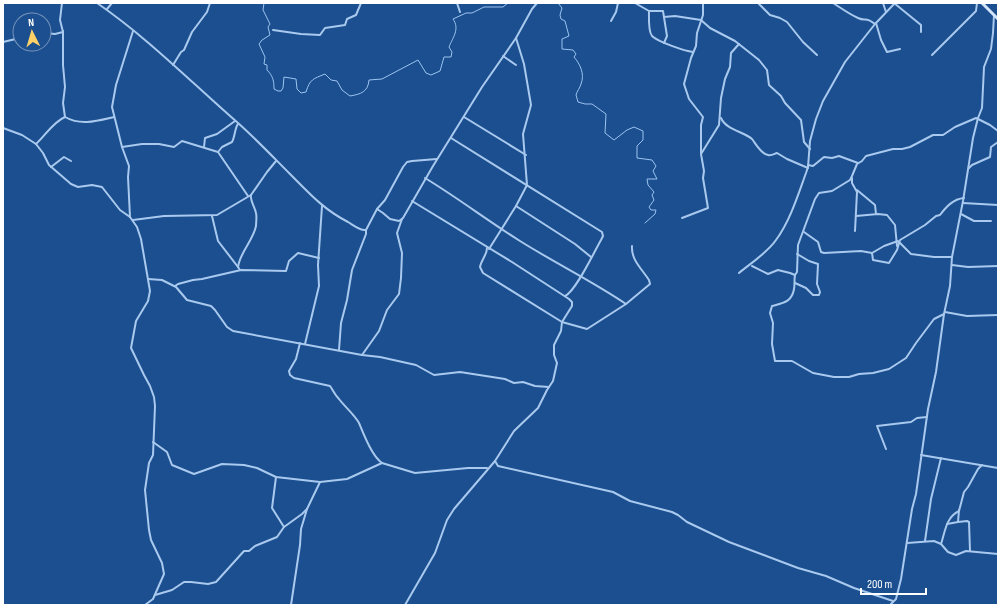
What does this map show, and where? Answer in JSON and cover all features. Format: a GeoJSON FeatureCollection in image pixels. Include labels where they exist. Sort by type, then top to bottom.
{"type":"FeatureCollection","features":[{"type":"Feature","properties":{"kind":"main road"},"geometry":{"type":"LineString","coordinates":[[982,3],[998,19]]}},
{"type":"Feature","properties":{"kind":"street"},"geometry":{"type":"LineString","coordinates":[[62,3],[60,20],[63,31],[63,65],[65,87],[63,103],[65,117]]}},
{"type":"Feature","properties":{"kind":"street"},"geometry":{"type":"LineString","coordinates":[[97,3],[107,9],[173,65],[238,123],[322,206],[360,229],[366,230]]}},
{"type":"Feature","properties":{"kind":"street"},"geometry":{"type":"LineString","coordinates":[[107,9],[112,3]]}},
{"type":"Feature","properties":{"kind":"street"},"geometry":{"type":"LineString","coordinates":[[173,65],[180,52],[184,50],[192,32],[207,12],[210,3]]}},
{"type":"Feature","properties":{"kind":"street"},"geometry":{"type":"LineString","coordinates":[[273,30],[320,35],[325,28],[345,25],[347,19],[356,15],[361,3]]}},
{"type":"Feature","properties":{"kind":"street"},"geometry":{"type":"LineString","coordinates":[[457,3],[460,12]]}},
{"type":"Feature","properties":{"kind":"street"},"geometry":{"type":"LineString","coordinates":[[362,354],[379,331],[387,310],[399,294],[402,253],[397,233],[402,218],[425,178],[537,3]]}},
{"type":"Feature","properties":{"kind":"street"},"geometry":{"type":"LineString","coordinates":[[611,21],[618,3]]}},
{"type":"Feature","properties":{"kind":"street"},"geometry":{"type":"LineString","coordinates":[[635,3],[649,11],[662,11],[667,36],[664,43]]}},
{"type":"Feature","properties":{"kind":"street"},"geometry":{"type":"LineString","coordinates":[[682,218],[708,208],[701,154],[701,128],[703,116],[689,99],[684,84],[696,46],[703,3]]}},
{"type":"Feature","properties":{"kind":"street"},"geometry":{"type":"LineString","coordinates":[[758,3],[770,15],[788,22],[817,55]]}},
{"type":"Feature","properties":{"kind":"street"},"geometry":{"type":"LineString","coordinates":[[833,3],[859,19],[869,19],[875,24],[887,52],[900,49]]}},
{"type":"Feature","properties":{"kind":"street"},"geometry":{"type":"LineString","coordinates":[[883,3],[886,12]]}},
{"type":"Feature","properties":{"kind":"street"},"geometry":{"type":"LineString","coordinates":[[739,273],[769,248],[776,240],[789,216],[808,166],[810,141],[816,119],[823,101],[840,70],[875,24],[894,3],[920,23],[922,26],[921,32]]}},
{"type":"Feature","properties":{"kind":"street"},"geometry":{"type":"LineString","coordinates":[[932,55],[976,10],[977,3]]}},
{"type":"Feature","properties":{"kind":"street"},"geometry":{"type":"LineString","coordinates":[[649,11],[652,36],[664,43],[693,52]]}},
{"type":"Feature","properties":{"kind":"street"},"geometry":{"type":"LineString","coordinates":[[890,605],[896,599],[901,579],[913,503],[916,494],[927,417],[936,373],[944,313],[950,286],[952,257],[978,118],[982,108],[984,67],[991,49],[994,15]]}},
{"type":"Feature","properties":{"kind":"street"},"geometry":{"type":"LineString","coordinates":[[664,16],[701,20],[710,28],[733,39],[759,60],[768,70],[770,85],[802,120],[804,142],[810,149]]}},
{"type":"Feature","properties":{"kind":"street"},"geometry":{"type":"LineString","coordinates":[[52,34],[56,34],[63,31]]}},
{"type":"Feature","properties":{"kind":"street"},"geometry":{"type":"LineString","coordinates":[[130,217],[129,166],[114,117],[112,104],[116,84],[133,31]]}},
{"type":"Feature","properties":{"kind":"street"},"geometry":{"type":"LineString","coordinates":[[516,38],[524,64],[530,103],[523,134],[526,155],[527,185],[516,206],[488,248],[480,264],[481,271],[515,294],[562,322],[584,329],[589,328],[626,304],[650,283],[634,258],[632,246]]}},
{"type":"Feature","properties":{"kind":"street"},"geometry":{"type":"LineString","coordinates":[[701,154],[719,125],[721,98],[725,79],[730,67],[731,53],[739,44]]}},
{"type":"Feature","properties":{"kind":"street"},"geometry":{"type":"LineString","coordinates":[[503,56],[516,65]]}},
{"type":"Feature","properties":{"kind":"street"},"geometry":{"type":"LineString","coordinates":[[720,116],[723,122],[753,140],[758,148],[766,155],[770,156],[778,153],[787,160],[808,166],[814,165],[824,158],[838,156],[859,163]]}},
{"type":"Feature","properties":{"kind":"street"},"geometry":{"type":"LineString","coordinates":[[65,117],[72,121],[79,122],[98,121],[114,117]]}},
{"type":"Feature","properties":{"kind":"street"},"geometry":{"type":"LineString","coordinates":[[36,144],[56,123],[65,117]]}},
{"type":"Feature","properties":{"kind":"street"},"geometry":{"type":"LineString","coordinates":[[464,117],[526,155]]}},
{"type":"Feature","properties":{"kind":"street"},"geometry":{"type":"LineString","coordinates":[[978,118],[998,131]]}},
{"type":"Feature","properties":{"kind":"street"},"geometry":{"type":"LineString","coordinates":[[978,118],[954,126],[944,135],[933,135],[910,147],[869,154],[856,165],[852,176],[847,182],[832,191],[821,192],[817,195],[810,209],[804,232],[798,246],[797,272],[795,276],[794,292],[790,300],[772,306],[770,309],[770,315],[773,323],[772,344],[775,361],[792,361],[809,371],[823,375],[846,378],[859,374],[873,373],[889,369],[906,358],[934,319],[944,313],[972,316],[998,315]]}},
{"type":"Feature","properties":{"kind":"street"},"geometry":{"type":"LineString","coordinates":[[204,148],[205,138],[217,134],[235,121]]}},
{"type":"Feature","properties":{"kind":"street"},"geometry":{"type":"LineString","coordinates":[[218,152],[222,147],[232,142],[238,123]]}},
{"type":"Feature","properties":{"kind":"street"},"geometry":{"type":"LineString","coordinates":[[3,128],[22,135],[36,144],[51,167],[75,186],[96,185],[102,187],[120,210],[133,220],[141,239],[150,297],[136,321],[131,348],[152,390],[155,406],[153,455],[149,463],[145,490],[151,540],[162,563],[164,574],[153,599],[145,605]]}},
{"type":"Feature","properties":{"kind":"street"},"geometry":{"type":"LineString","coordinates":[[451,138],[602,232],[602,238],[581,275],[570,293],[565,296]]}},
{"type":"Feature","properties":{"kind":"street"},"geometry":{"type":"LineString","coordinates":[[122,146],[159,144],[174,147],[182,141],[218,152],[250,195],[257,216],[251,240],[240,260],[238,267]]}},
{"type":"Feature","properties":{"kind":"street"},"geometry":{"type":"LineString","coordinates":[[968,169],[972,165],[990,157],[991,147],[998,142]]}},
{"type":"Feature","properties":{"kind":"street"},"geometry":{"type":"LineString","coordinates":[[51,167],[64,158],[71,161]]}},
{"type":"Feature","properties":{"kind":"street"},"geometry":{"type":"LineString","coordinates":[[339,350],[341,323],[347,300],[351,274],[366,234],[366,230],[376,209],[385,200],[407,162],[437,159]]}},
{"type":"Feature","properties":{"kind":"street"},"geometry":{"type":"LineString","coordinates":[[133,220],[172,216],[212,216],[224,212],[250,195],[276,161]]}},
{"type":"Feature","properties":{"kind":"street"},"geometry":{"type":"LineString","coordinates":[[852,176],[852,182],[856,189],[875,205],[876,214]]}},
{"type":"Feature","properties":{"kind":"street"},"geometry":{"type":"LineString","coordinates":[[425,178],[520,241],[581,275],[626,304]]}},
{"type":"Feature","properties":{"kind":"street"},"geometry":{"type":"LineString","coordinates":[[855,231],[856,189]]}},
{"type":"Feature","properties":{"kind":"street"},"geometry":{"type":"LineString","coordinates":[[804,232],[818,242],[822,252],[824,253],[862,251],[872,253],[884,246],[899,241],[925,225],[936,216],[940,216],[952,202],[964,198]]}},
{"type":"Feature","properties":{"kind":"street"},"geometry":{"type":"LineString","coordinates":[[405,605],[435,553],[446,524],[454,509],[495,461],[514,431],[538,408],[553,381],[557,363],[554,355],[554,345],[561,331],[562,322],[572,306],[571,300],[565,296],[412,201]]}},
{"type":"Feature","properties":{"kind":"street"},"geometry":{"type":"LineString","coordinates":[[963,204],[998,205]]}},
{"type":"Feature","properties":{"kind":"street"},"geometry":{"type":"LineString","coordinates":[[305,344],[319,286],[322,206]]}},
{"type":"Feature","properties":{"kind":"street"},"geometry":{"type":"LineString","coordinates":[[516,206],[575,244],[591,257]]}},
{"type":"Feature","properties":{"kind":"street"},"geometry":{"type":"LineString","coordinates":[[376,209],[395,221],[399,221],[402,218]]}},
{"type":"Feature","properties":{"kind":"street"},"geometry":{"type":"LineString","coordinates":[[856,216],[876,214],[887,215],[894,222],[899,241],[890,263],[873,260],[872,253]]}},
{"type":"Feature","properties":{"kind":"street"},"geometry":{"type":"LineString","coordinates":[[961,214],[974,221],[991,221]]}},
{"type":"Feature","properties":{"kind":"street"},"geometry":{"type":"LineString","coordinates":[[212,216],[218,241],[241,270]]}},
{"type":"Feature","properties":{"kind":"street"},"geometry":{"type":"LineString","coordinates":[[899,241],[911,254],[934,257],[952,257]]}},
{"type":"Feature","properties":{"kind":"street"},"geometry":{"type":"LineString","coordinates":[[174,286],[193,280],[241,270],[286,271],[289,261],[298,253],[319,258]]}},
{"type":"Feature","properties":{"kind":"street"},"geometry":{"type":"LineString","coordinates":[[795,283],[806,288],[813,295],[819,295],[820,292],[817,284],[818,264],[809,261],[798,254]]}},
{"type":"Feature","properties":{"kind":"street"},"geometry":{"type":"LineString","coordinates":[[952,265],[998,266]]}},
{"type":"Feature","properties":{"kind":"street"},"geometry":{"type":"LineString","coordinates":[[752,266],[768,274],[778,270],[790,272],[795,276]]}},
{"type":"Feature","properties":{"kind":"street"},"geometry":{"type":"LineString","coordinates":[[148,279],[162,280],[174,286],[187,300],[211,306],[227,327],[233,331],[380,357],[416,365],[434,375],[460,372],[504,379],[514,383],[523,382],[535,386],[549,387]]}},
{"type":"Feature","properties":{"kind":"street"},"geometry":{"type":"LineString","coordinates":[[300,343],[290,375],[294,378],[330,386],[359,423],[371,450],[378,461],[382,463],[415,472],[489,467],[497,465],[613,492],[630,501],[649,507],[666,510],[678,515],[687,522],[729,542],[893,601]]}},
{"type":"Feature","properties":{"kind":"street"},"geometry":{"type":"LineString","coordinates":[[886,449],[882,435],[877,426],[912,422],[917,418],[927,417]]}},
{"type":"Feature","properties":{"kind":"street"},"geometry":{"type":"LineString","coordinates":[[153,442],[168,452],[172,465],[191,474],[196,474],[203,470],[222,464],[244,465],[257,468],[276,477],[320,482],[347,479],[382,463]]}},
{"type":"Feature","properties":{"kind":"street"},"geometry":{"type":"LineString","coordinates":[[921,455],[998,468]]}},
{"type":"Feature","properties":{"kind":"street"},"geometry":{"type":"LineString","coordinates":[[925,542],[931,499],[941,458]]}},
{"type":"Feature","properties":{"kind":"street"},"geometry":{"type":"LineString","coordinates":[[495,461],[497,465]]}},
{"type":"Feature","properties":{"kind":"street"},"geometry":{"type":"LineString","coordinates":[[958,522],[959,510],[964,492],[982,465]]}},
{"type":"Feature","properties":{"kind":"street"},"geometry":{"type":"LineString","coordinates":[[276,477],[272,508],[284,527]]}},
{"type":"Feature","properties":{"kind":"street"},"geometry":{"type":"LineString","coordinates":[[291,605],[301,528],[307,509],[320,482]]}},
{"type":"Feature","properties":{"kind":"street"},"geometry":{"type":"LineString","coordinates":[[154,595],[177,588],[184,582],[210,584],[216,582],[244,551],[249,551],[255,546],[277,537],[284,527],[307,509]]}},
{"type":"Feature","properties":{"kind":"street"},"geometry":{"type":"LineString","coordinates":[[941,544],[948,520],[959,510]]}},
{"type":"Feature","properties":{"kind":"street"},"geometry":{"type":"LineString","coordinates":[[947,524],[969,522],[970,551]]}},
{"type":"Feature","properties":{"kind":"street"},"geometry":{"type":"LineString","coordinates":[[906,543],[934,541],[941,544],[948,552],[959,555],[970,551],[998,554]]}},
{"type":"Feature","properties":{"kind":"waterway"},"geometry":{"type":"LineString","coordinates":[[264,3],[263,10],[270,24],[268,27],[270,35],[259,44],[265,57],[264,64],[267,65],[267,70],[273,79],[274,89],[281,91],[283,88],[284,77],[296,79],[297,89],[301,93],[306,92],[312,80],[325,74],[331,80],[337,81],[342,90],[350,96],[363,92],[367,87],[369,80],[382,79],[418,60],[426,73],[431,75],[440,71],[444,57],[451,57],[452,52],[449,47],[456,30],[453,19],[466,13],[472,13],[484,7],[503,7],[508,3]]}},
{"type":"Feature","properties":{"kind":"waterway"},"geometry":{"type":"LineString","coordinates":[[558,3],[562,8],[560,15],[561,19],[565,21],[569,36],[562,39],[562,49],[573,50],[576,54],[574,57],[580,66],[582,73],[581,85],[576,95],[578,102],[592,104],[606,114],[605,133],[614,140],[627,130],[634,127],[643,131],[643,140],[637,146],[637,158],[652,160],[656,166],[653,171],[657,179],[647,179],[648,185],[654,192],[652,195],[654,200],[649,207],[651,210],[656,210],[655,214],[645,223]]}}]}
